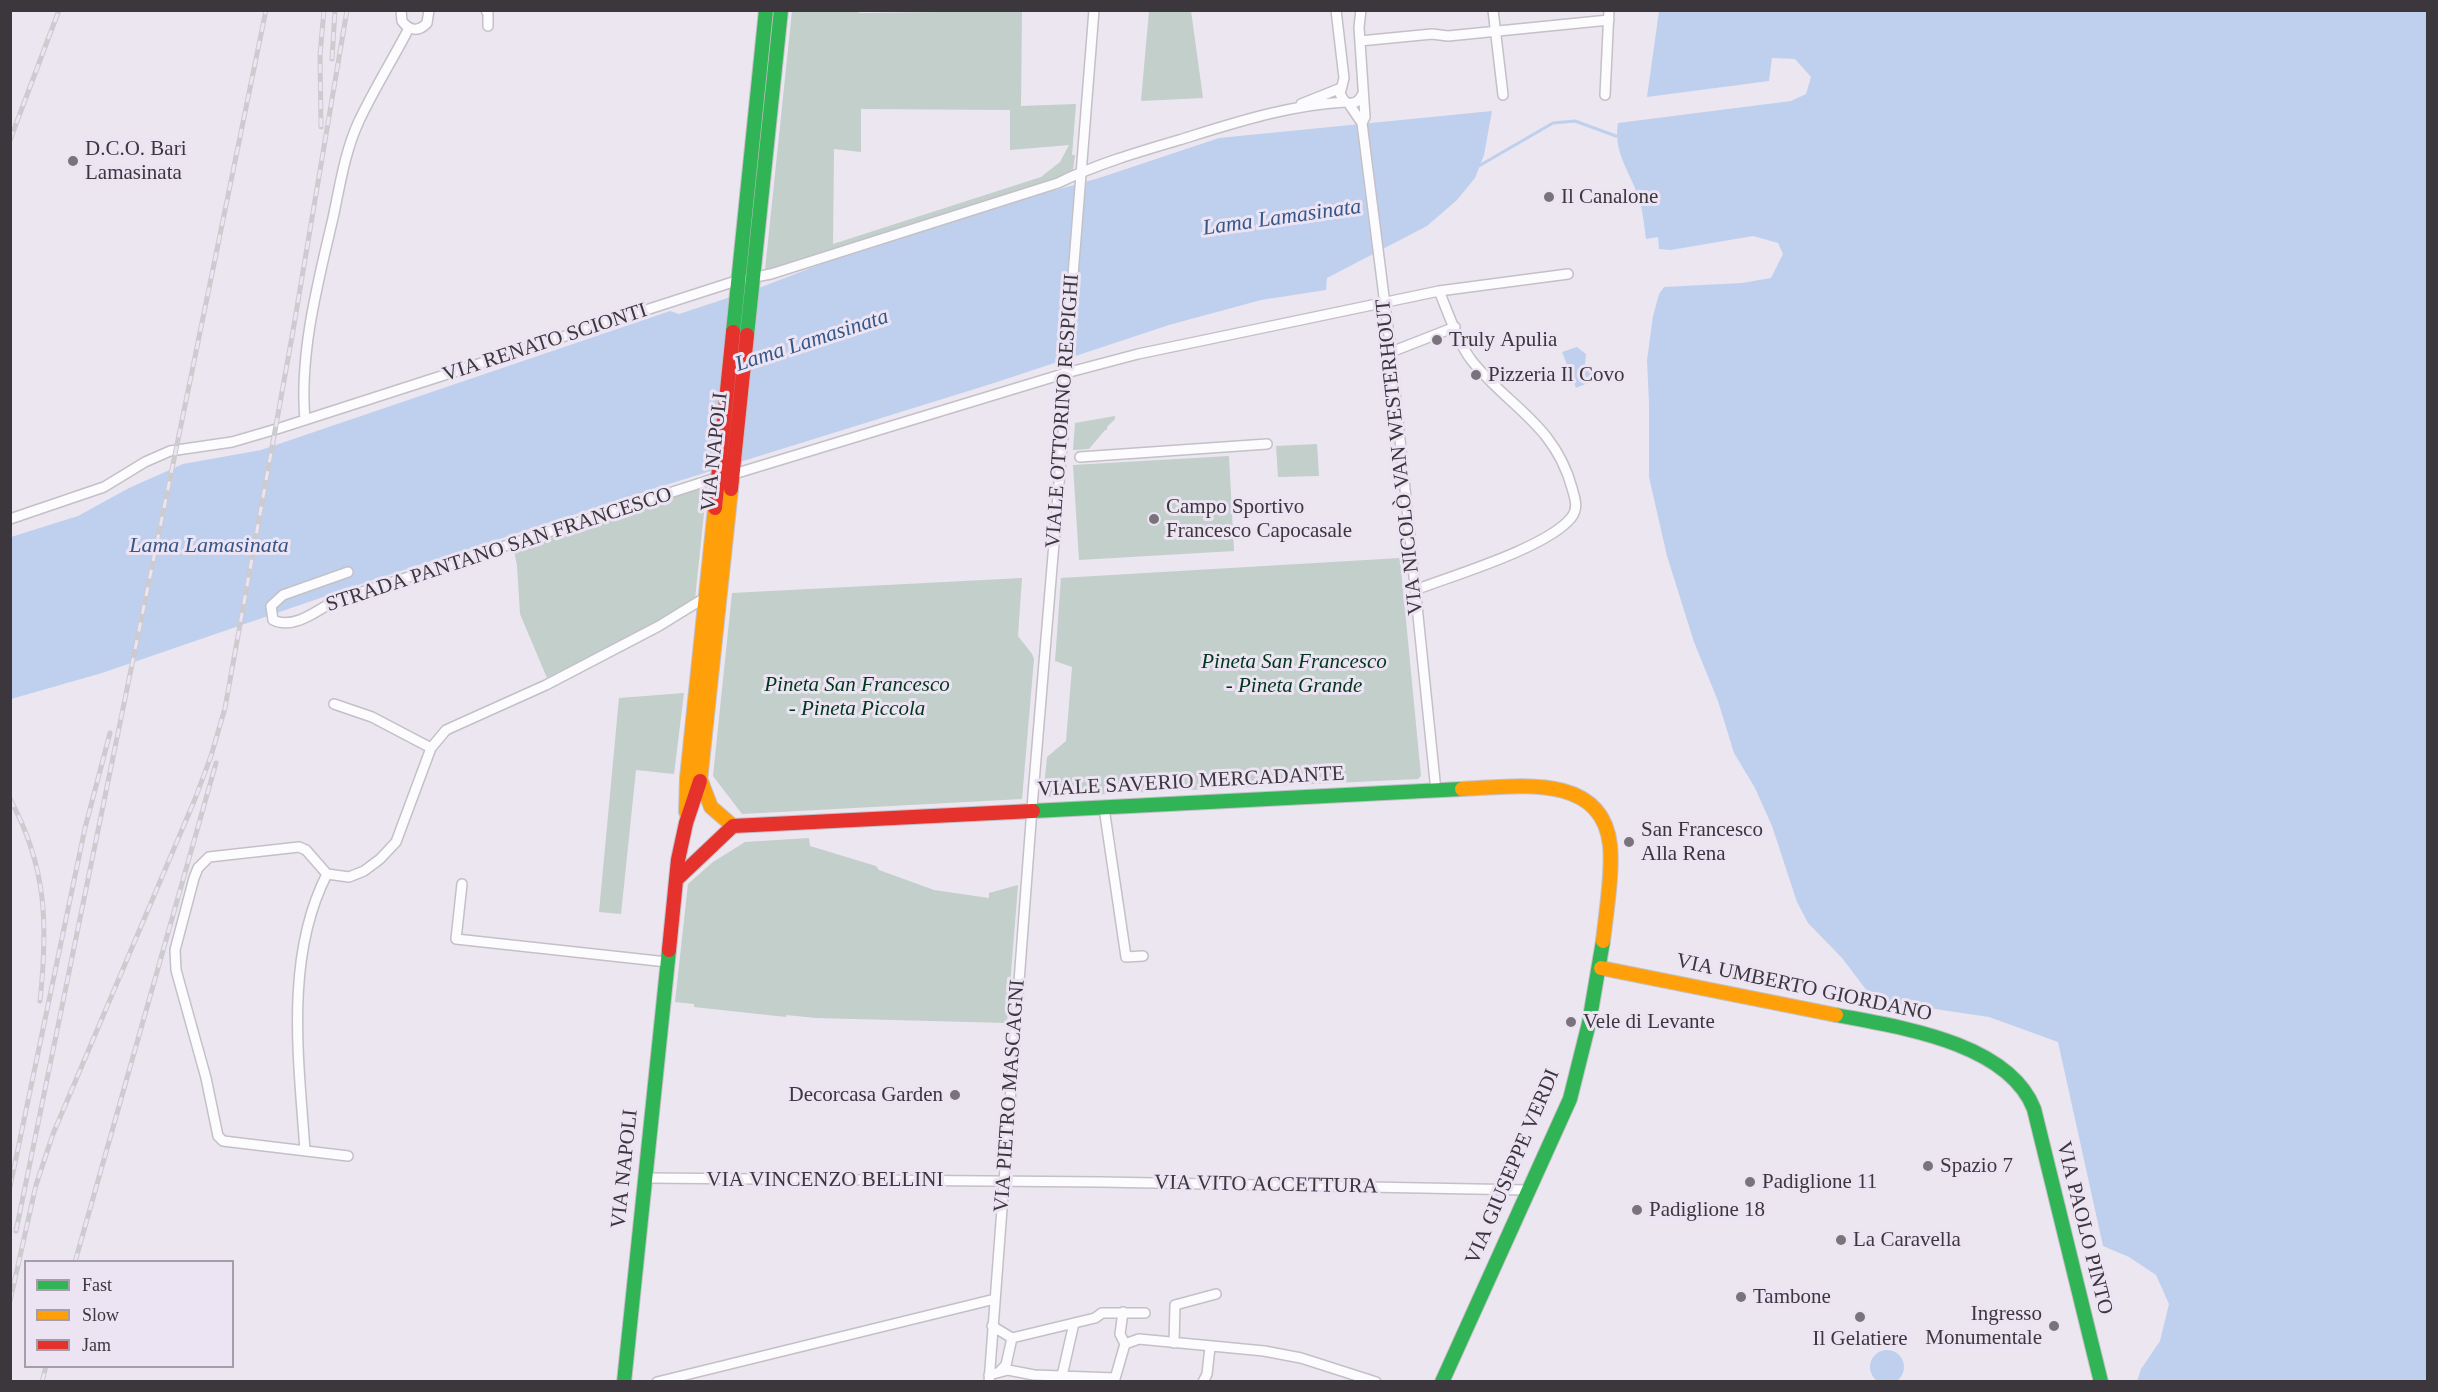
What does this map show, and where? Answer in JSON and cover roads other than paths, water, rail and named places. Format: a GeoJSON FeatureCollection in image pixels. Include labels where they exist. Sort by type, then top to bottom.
{"type":"FeatureCollection","features":[{"type":"Feature","properties":{"kind":"main road","name":"VIA NAPOLI"},"geometry":{"type":"LineString","coordinates":[[624,1382],[676,880],[686,823],[687,778],[766,10]]}},
{"type":"Feature","properties":{"kind":"main road","name":"VIA NAPOLI"},"geometry":{"type":"LineString","coordinates":[[686,823],[701,779],[781,10]]}},
{"type":"Feature","properties":{"kind":"main road"},"geometry":{"type":"LineString","coordinates":[[676,880],[732,826],[720,818],[709,806],[704,798],[701,779]]}},
{"type":"Feature","properties":{"kind":"main road","name":"VIALE SAVERIO MERCADANTE"},"geometry":{"type":"LineString","coordinates":[[732,826],[1512,787],[1565,790],[1587,801],[1598,813],[1606,828],[1610,855]]}},
{"type":"Feature","properties":{"kind":"main road","name":"VIA GIUSEPPE VERDI"},"geometry":{"type":"LineString","coordinates":[[1442,1382],[1570,1099],[1588,1031],[1601,968],[1610,855]]}},
{"type":"Feature","properties":{"kind":"main road","name":"VIA UMBERTO GIORDANO"},"geometry":{"type":"LineString","coordinates":[[1601,968],[1924,1032],[1969,1051],[2007,1074],[2022,1087]]}},
{"type":"Feature","properties":{"kind":"main road","name":"VIA PAOLO PINTO"},"geometry":{"type":"LineString","coordinates":[[2022,1087],[2034,1109],[2101,1382]]}},
{"type":"Feature","properties":{"kind":"street"},"geometry":{"type":"LineString","coordinates":[[402,10],[402,21],[409,28],[424,27],[433,12]]}},
{"type":"Feature","properties":{"kind":"street"},"geometry":{"type":"LineString","coordinates":[[486,10],[488,26]]}},
{"type":"Feature","properties":{"kind":"street","name":"VIALE OTTORINO RESPIGHI"},"geometry":{"type":"LineString","coordinates":[[1032,811],[1064,423],[1066,369],[1094,10]]}},
{"type":"Feature","properties":{"kind":"street","name":"VIA NICOLÒ VAN WESTERHOUT"},"geometry":{"type":"LineString","coordinates":[[1336,10],[1342,86],[1340,94],[1362,123],[1391,352],[1436,790]]}},
{"type":"Feature","properties":{"kind":"street","name":"VIA NICOLÒ VAN WESTERHOUT"},"geometry":{"type":"LineString","coordinates":[[1361,10],[1360,41],[1365,117],[1362,123]]}},
{"type":"Feature","properties":{"kind":"street"},"geometry":{"type":"LineString","coordinates":[[1493,10],[1503,95]]}},
{"type":"Feature","properties":{"kind":"street"},"geometry":{"type":"LineString","coordinates":[[1592,10],[1593,22]]}},
{"type":"Feature","properties":{"kind":"street"},"geometry":{"type":"LineString","coordinates":[[1360,41],[1593,22],[1609,15],[1605,95]]}},
{"type":"Feature","properties":{"kind":"street"},"geometry":{"type":"LineString","coordinates":[[305,420],[302,390],[305,363],[324,258],[347,154],[359,122],[409,28]]}},
{"type":"Feature","properties":{"kind":"street"},"geometry":{"type":"LineString","coordinates":[[1353,81],[1359,84],[1362,92],[1356,103],[1296,106],[1353,81]]}},
{"type":"Feature","properties":{"kind":"street","name":"VIA RENATO SCIONTI"},"geometry":{"type":"LineString","coordinates":[[10,519],[104,487],[145,462],[170,452],[232,442],[305,420],[1058,183],[1205,132],[1296,106]]}},
{"type":"Feature","properties":{"kind":"street"},"geometry":{"type":"LineString","coordinates":[[734,474],[1066,369],[1384,299],[1568,274]]}},
{"type":"Feature","properties":{"kind":"street"},"geometry":{"type":"LineString","coordinates":[[1415,590],[1536,543],[1552,534],[1576,512],[1577,504],[1568,473],[1553,444],[1531,417],[1471,360],[1439,291]]}},
{"type":"Feature","properties":{"kind":"street"},"geometry":{"type":"LineString","coordinates":[[1391,352],[1455,327]]}},
{"type":"Feature","properties":{"kind":"street"},"geometry":{"type":"LineString","coordinates":[[1080,457],[1267,444]]}},
{"type":"Feature","properties":{"kind":"street","name":"STRADA PANTANO SAN FRANCESCO"},"geometry":{"type":"LineString","coordinates":[[348,572],[283,595],[271,606],[273,620],[280,624],[294,623],[334,601],[719,477]]}},
{"type":"Feature","properties":{"kind":"street"},"geometry":{"type":"LineString","coordinates":[[348,1156],[223,1141],[218,1136],[206,1078],[176,970],[175,950],[198,868],[209,857],[299,847],[306,850],[327,874],[349,878],[364,871],[380,859],[396,842],[431,748],[446,730],[546,685],[659,626],[706,597]]}},
{"type":"Feature","properties":{"kind":"street"},"geometry":{"type":"LineString","coordinates":[[334,704],[372,717],[431,748]]}},
{"type":"Feature","properties":{"kind":"street"},"geometry":{"type":"LineString","coordinates":[[1104,808],[1126,957],[1143,956]]}},
{"type":"Feature","properties":{"kind":"street","name":"VIA PIETRO MASCAGNI"},"geometry":{"type":"LineString","coordinates":[[989,1378],[1032,811]]}},
{"type":"Feature","properties":{"kind":"street"},"geometry":{"type":"LineString","coordinates":[[304,1151],[298,1039],[301,952],[327,874]]}},
{"type":"Feature","properties":{"kind":"street"},"geometry":{"type":"LineString","coordinates":[[462,884],[456,939],[667,962]]}},
{"type":"Feature","properties":{"kind":"street","name":"VIA VINCENZO BELLINI"},"geometry":{"type":"LineString","coordinates":[[646,1178],[1004,1182]]}},
{"type":"Feature","properties":{"kind":"street","name":"VIA VITO ACCETTURA"},"geometry":{"type":"LineString","coordinates":[[1004,1182],[1528,1190]]}},
{"type":"Feature","properties":{"kind":"street"},"geometry":{"type":"LineString","coordinates":[[1174,1343],[1175,1305],[1216,1294]]}},
{"type":"Feature","properties":{"kind":"street"},"geometry":{"type":"LineString","coordinates":[[657,1382],[994,1299]]}},
{"type":"Feature","properties":{"kind":"street"},"geometry":{"type":"LineString","coordinates":[[1000,1371],[1035,1378],[1062,1376],[1114,1380],[1125,1344],[1120,1334],[1123,1312]]}},
{"type":"Feature","properties":{"kind":"street"},"geometry":{"type":"LineString","coordinates":[[992,1326],[1012,1338],[1095,1318],[1102,1313],[1145,1313]]}},
{"type":"Feature","properties":{"kind":"street"},"geometry":{"type":"LineString","coordinates":[[1062,1376],[1074,1323]]}},
{"type":"Feature","properties":{"kind":"street"},"geometry":{"type":"LineString","coordinates":[[989,1378],[1006,1365],[1012,1338]]}},
{"type":"Feature","properties":{"kind":"street"},"geometry":{"type":"LineString","coordinates":[[1125,1344],[1139,1339],[1264,1351],[1301,1358],[1376,1382]]}},
{"type":"Feature","properties":{"kind":"street"},"geometry":{"type":"LineString","coordinates":[[1203,1382],[1207,1374],[1210,1347]]}},
{"type":"Feature","properties":{"kind":"water"},"geometry":{"type":"Polygon","coordinates":[[[1659,11],[2427,11],[2427,1381],[2137,1381],[2141,1369],[2160,1341],[2169,1304],[2156,1275],[2129,1257],[2103,1246],[2058,1042],[1989,1017],[1874,1000],[1842,958],[1808,923],[1797,902],[1772,826],[1755,788],[1734,753],[1718,701],[1694,642],[1667,556],[1649,477],[1647,360],[1653,316],[1659,294],[1664,287],[1742,283],[1771,278],[1783,254],[1778,243],[1753,236],[1671,250],[1659,249],[1658,237],[1646,239],[1640,201],[1623,161],[1617,133],[1618,123],[1791,101],[1806,94],[1811,77],[1795,59],[1772,58],[1769,81],[1647,97],[1659,11]]]}},
{"type":"Feature","properties":{"kind":"water","name":"Lama Lamasinata"},"geometry":{"type":"Polygon","coordinates":[[[1492,111],[1484,155],[1475,178],[1457,200],[1427,226],[1327,278],[1326,290],[1261,300],[1169,325],[994,383],[653,489],[364,583],[102,673],[11,699],[11,537],[78,516],[129,488],[183,464],[261,450],[670,311],[679,314],[764,286],[821,264],[1099,178],[1219,138],[1492,111]]]}},
{"type":"Feature","properties":{"kind":"water"},"geometry":{"type":"Polygon","coordinates":[[[1577,347],[1586,354],[1585,365],[1592,374],[1590,382],[1576,388],[1562,352],[1577,347]]]}},
{"type":"Feature","properties":{"kind":"water"},"geometry":{"type":"Polygon","coordinates":[[[1887,1350],[1899,1355],[1904,1367],[1899,1379],[1887,1384],[1875,1379],[1870,1367],[1875,1355],[1887,1350]]]}},
{"type":"Feature","properties":{"kind":"waterway","name":"Lama Lamasinata"},"geometry":{"type":"LineString","coordinates":[[1477,167],[1553,123],[1575,121],[1616,136]]}},
{"type":"Feature","properties":{"kind":"railway"},"geometry":{"type":"LineString","coordinates":[[10,140],[59,10]]}},
{"type":"Feature","properties":{"kind":"railway"},"geometry":{"type":"LineString","coordinates":[[16,1231],[266,10]]}},
{"type":"Feature","properties":{"kind":"railway"},"geometry":{"type":"LineString","coordinates":[[321,127],[320,55],[324,10]]}},
{"type":"Feature","properties":{"kind":"railway"},"geometry":{"type":"LineString","coordinates":[[332,59],[335,10]]}},
{"type":"Feature","properties":{"kind":"railway"},"geometry":{"type":"LineString","coordinates":[[10,1301],[36,1185],[53,1134],[195,799],[225,708],[293,331],[347,10]]}},
{"type":"Feature","properties":{"kind":"railway"},"geometry":{"type":"LineString","coordinates":[[10,1187],[85,828],[110,733]]}},
{"type":"Feature","properties":{"kind":"railway"},"geometry":{"type":"LineString","coordinates":[[76,1260],[216,763]]}},
{"type":"Feature","properties":{"kind":"railway"},"geometry":{"type":"LineString","coordinates":[[10,799],[31,849],[42,897],[44,947],[40,1001]]}},
{"type":"Feature","properties":{"kind":"railway"},"geometry":{"type":"LineString","coordinates":[[42,1382],[46,1368]]}},
{"type":"Feature","properties":{"kind":"place","name":"D.C.O. Bari Lamasinata"},"geometry":{"type":"Point","coordinates":[73,161]}},
{"type":"Feature","properties":{"kind":"place","name":"Il Canalone"},"geometry":{"type":"Point","coordinates":[1549,197]}},
{"type":"Feature","properties":{"kind":"place","name":"Truly Apulia"},"geometry":{"type":"Point","coordinates":[1437,340]}},
{"type":"Feature","properties":{"kind":"place","name":"Pizzeria Il Covo"},"geometry":{"type":"Point","coordinates":[1476,375]}},
{"type":"Feature","properties":{"kind":"place","name":"Campo Sportivo Francesco Capocasale"},"geometry":{"type":"Point","coordinates":[1154,519]}},
{"type":"Feature","properties":{"kind":"place","name":"San Francesco Alla Rena"},"geometry":{"type":"Point","coordinates":[1629,842]}},
{"type":"Feature","properties":{"kind":"place","name":"Vele di Levante"},"geometry":{"type":"Point","coordinates":[1571,1022]}},
{"type":"Feature","properties":{"kind":"place","name":"Decorcasa Garden"},"geometry":{"type":"Point","coordinates":[955,1095]}},
{"type":"Feature","properties":{"kind":"place","name":"Spazio 7"},"geometry":{"type":"Point","coordinates":[1928,1166]}},
{"type":"Feature","properties":{"kind":"place","name":"Padiglione 11"},"geometry":{"type":"Point","coordinates":[1750,1182]}},
{"type":"Feature","properties":{"kind":"place","name":"Padiglione 18"},"geometry":{"type":"Point","coordinates":[1637,1210]}},
{"type":"Feature","properties":{"kind":"place","name":"La Caravella"},"geometry":{"type":"Point","coordinates":[1841,1240]}},
{"type":"Feature","properties":{"kind":"place","name":"Tambone"},"geometry":{"type":"Point","coordinates":[1741,1297]}},
{"type":"Feature","properties":{"kind":"place","name":"Il Gelatiere"},"geometry":{"type":"Point","coordinates":[1860,1317]}},
{"type":"Feature","properties":{"kind":"place","name":"Ingresso Monumentale"},"geometry":{"type":"Point","coordinates":[2054,1326]}},
{"type":"Feature","properties":{"kind":"park label","name":"Pineta San Francesco - Pineta Grande"},"geometry":{"type":"Point","coordinates":[1294,674]}},
{"type":"Feature","properties":{"kind":"park label","name":"Pineta San Francesco - Pineta Piccola"},"geometry":{"type":"Point","coordinates":[857,697]}}]}
